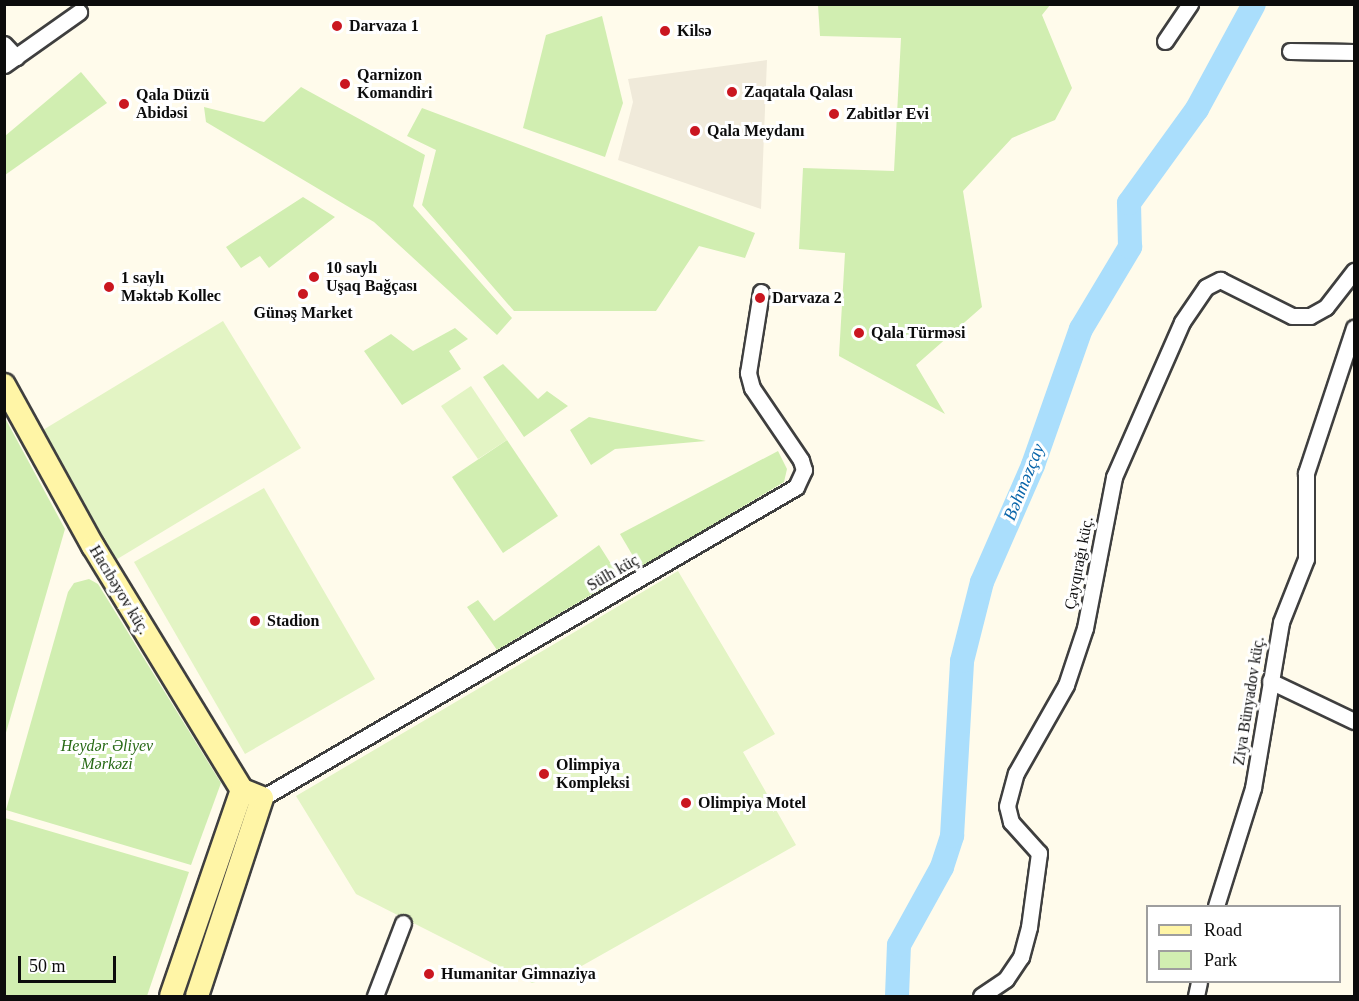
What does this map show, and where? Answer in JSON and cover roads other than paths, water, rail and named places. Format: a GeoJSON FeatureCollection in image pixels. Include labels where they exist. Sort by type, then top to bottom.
{"type":"FeatureCollection","features":[{"type":"Feature","properties":{"kind":"street"},"geometry":{"type":"LineString","coordinates":[[1165,41],[1190,4]]}},
{"type":"Feature","properties":{"kind":"street"},"geometry":{"type":"LineString","coordinates":[[4,44],[10,61],[78,12]]}},
{"type":"Feature","properties":{"kind":"street"},"geometry":{"type":"LineString","coordinates":[[1290,51],[1354,52]]}},
{"type":"Feature","properties":{"kind":"street","name":"Çayqırağı küç."},"geometry":{"type":"LineString","coordinates":[[981,996],[1016,964],[1029,927],[1039,853],[1011,822],[1007,806],[1016,773],[1066,685],[1085,628],[1114,477],[1182,322],[1206,287],[1220,280],[1292,316],[1310,316],[1326,307],[1354,271]]}},
{"type":"Feature","properties":{"kind":"street","name":"Sülh küç"},"geometry":{"type":"LineString","coordinates":[[252,794],[796,487],[804,470],[801,460],[752,388],[748,373],[761,292]]}},
{"type":"Feature","properties":{"kind":"street","name":"Ziya Bünyadov küç."},"geometry":{"type":"LineString","coordinates":[[1216,905],[1240,842],[1281,622],[1306,559],[1306,473],[1354,328]]}},
{"type":"Feature","properties":{"kind":"street","name":"Hacıbəyov küç."},"geometry":{"type":"LineString","coordinates":[[4,385],[93,546],[252,794]]}},
{"type":"Feature","properties":{"kind":"street"},"geometry":{"type":"LineString","coordinates":[[1270,681],[1354,721]]}},
{"type":"Feature","properties":{"kind":"street"},"geometry":{"type":"LineString","coordinates":[[171,996],[252,794]]}},
{"type":"Feature","properties":{"kind":"street"},"geometry":{"type":"LineString","coordinates":[[197,996],[252,794]]}},
{"type":"Feature","properties":{"kind":"street"},"geometry":{"type":"LineString","coordinates":[[375,996],[403,923]]}},
{"type":"Feature","properties":{"kind":"waterway","name":"Bəhməzçay"},"geometry":{"type":"LineString","coordinates":[[897,996],[899,945],[942,867],[952,836],[962,661],[982,582],[1033,465],[1081,329],[1130,247],[1129,203],[1197,109],[1254,4]]}},
{"type":"Feature","properties":{"kind":"place","name":"Darvaza 1"},"geometry":{"type":"Point","coordinates":[337,26]}},
{"type":"Feature","properties":{"kind":"place","name":"Kilsə"},"geometry":{"type":"Point","coordinates":[665,31]}},
{"type":"Feature","properties":{"kind":"place","name":"Qarnizon Komandiri"},"geometry":{"type":"Point","coordinates":[345,84]}},
{"type":"Feature","properties":{"kind":"place","name":"Zaqatala Qalası"},"geometry":{"type":"Point","coordinates":[732,92]}},
{"type":"Feature","properties":{"kind":"place","name":"Qala Düzü Abidəsi"},"geometry":{"type":"Point","coordinates":[124,104]}},
{"type":"Feature","properties":{"kind":"place","name":"Zabitlər Evi"},"geometry":{"type":"Point","coordinates":[834,114]}},
{"type":"Feature","properties":{"kind":"place","name":"Qala Meydanı"},"geometry":{"type":"Point","coordinates":[695,131]}},
{"type":"Feature","properties":{"kind":"place","name":"10 saylı Uşaq Bağçası"},"geometry":{"type":"Point","coordinates":[314,277]}},
{"type":"Feature","properties":{"kind":"place","name":"1 saylı Məktəb Kollec"},"geometry":{"type":"Point","coordinates":[109,287]}},
{"type":"Feature","properties":{"kind":"place","name":"Günəş Market"},"geometry":{"type":"Point","coordinates":[303,294]}},
{"type":"Feature","properties":{"kind":"place","name":"Darvaza 2"},"geometry":{"type":"Point","coordinates":[760,298]}},
{"type":"Feature","properties":{"kind":"place","name":"Qala Türməsi"},"geometry":{"type":"Point","coordinates":[859,333]}},
{"type":"Feature","properties":{"kind":"place","name":"Stadion"},"geometry":{"type":"Point","coordinates":[255,621]}},
{"type":"Feature","properties":{"kind":"place","name":"Olimpiya Kompleksi"},"geometry":{"type":"Point","coordinates":[544,774]}},
{"type":"Feature","properties":{"kind":"place","name":"Olimpiya Motel"},"geometry":{"type":"Point","coordinates":[686,803]}},
{"type":"Feature","properties":{"kind":"place","name":"Humanitar Gimnaziya"},"geometry":{"type":"Point","coordinates":[429,974]}},
{"type":"Feature","properties":{"kind":"park label","name":"Heydər Əliyev Mərkəzi"},"geometry":{"type":"Point","coordinates":[107,755]}}]}
